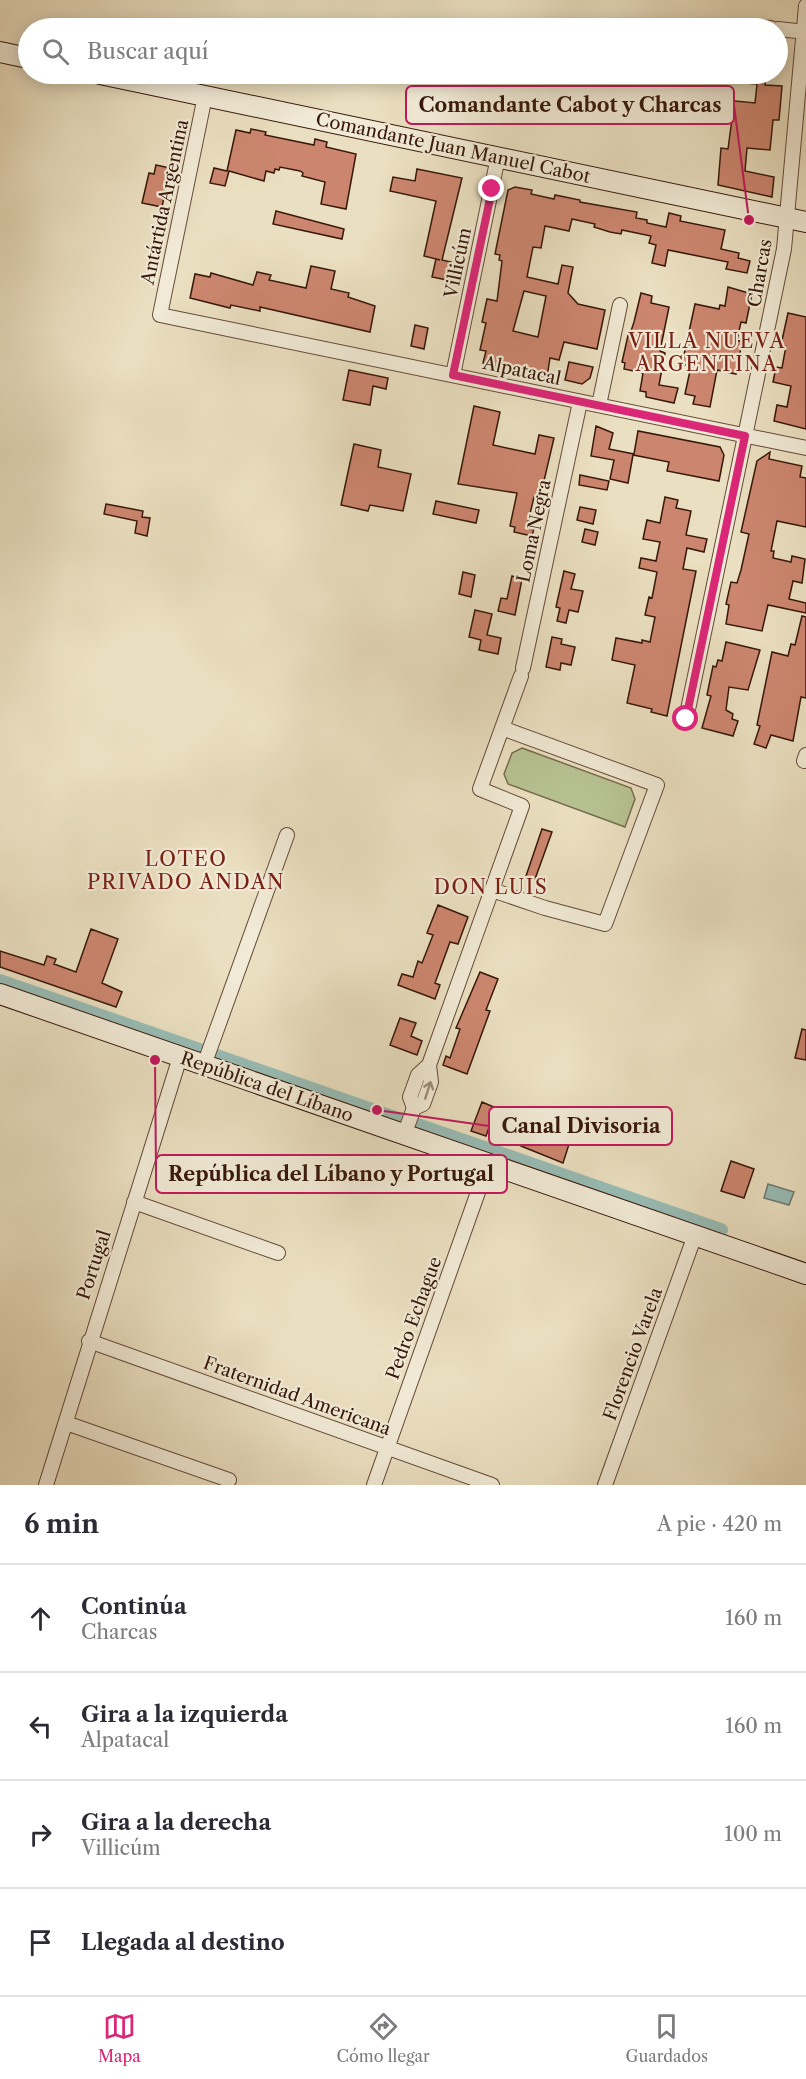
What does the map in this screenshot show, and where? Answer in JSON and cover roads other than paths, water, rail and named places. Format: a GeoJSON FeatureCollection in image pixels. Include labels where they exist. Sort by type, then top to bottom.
{"type":"FeatureCollection","features":[{"type":"Feature","properties":{"kind":"main road"},"geometry":{"type":"LineString","coordinates":[[0,52],[18,56]]}},
{"type":"Feature","properties":{"kind":"main road","name":"Comandante Juan Manuel Cabot"},"geometry":{"type":"LineString","coordinates":[[148,84],[806,222]]}},
{"type":"Feature","properties":{"kind":"main road","name":"República del Líbano"},"geometry":{"type":"LineString","coordinates":[[0,994],[806,1274]]}},
{"type":"Feature","properties":{"kind":"street","name":"Charcas"},"geometry":{"type":"LineString","coordinates":[[686,719],[784,249],[806,6]]}},
{"type":"Feature","properties":{"kind":"street"},"geometry":{"type":"LineString","coordinates":[[788,30],[805,32]]}},
{"type":"Feature","properties":{"kind":"street","name":"Antártida Argentina"},"geometry":{"type":"LineString","coordinates":[[160,315],[206,96]]}},
{"type":"Feature","properties":{"kind":"street","name":"Villicúm"},"geometry":{"type":"LineString","coordinates":[[453,375],[498,157]]}},
{"type":"Feature","properties":{"kind":"street"},"geometry":{"type":"LineString","coordinates":[[599,405],[620,305]]}},
{"type":"Feature","properties":{"kind":"street","name":"Alpatacal"},"geometry":{"type":"LineString","coordinates":[[160,315],[806,448]]}},
{"type":"Feature","properties":{"kind":"street","name":"Loma Negra"},"geometry":{"type":"LineString","coordinates":[[492,890],[522,806],[480,789],[522,672],[580,402]]}},
{"type":"Feature","properties":{"kind":"street"},"geometry":{"type":"LineString","coordinates":[[404,1135],[414,1108],[410,1097],[418,1075],[429,1065],[492,890],[545,908],[605,924],[657,785],[502,728]]}},
{"type":"Feature","properties":{"kind":"street"},"geometry":{"type":"LineString","coordinates":[[204,1065],[287,835]]}},
{"type":"Feature","properties":{"kind":"street","name":"Portugal"},"geometry":{"type":"LineString","coordinates":[[46,1485],[89,1341],[180,1057]]}},
{"type":"Feature","properties":{"kind":"street","name":"Pedro Echague"},"geometry":{"type":"LineString","coordinates":[[374,1485],[488,1164]]}},
{"type":"Feature","properties":{"kind":"street"},"geometry":{"type":"LineString","coordinates":[[134,1202],[278,1253]]}},
{"type":"Feature","properties":{"kind":"street","name":"Florencio Varela"},"geometry":{"type":"LineString","coordinates":[[605,1485],[694,1235]]}},
{"type":"Feature","properties":{"kind":"street","name":"Fraternidad Americana"},"geometry":{"type":"LineString","coordinates":[[89,1341],[492,1485]]}},
{"type":"Feature","properties":{"kind":"street"},"geometry":{"type":"LineString","coordinates":[[66,1423],[229,1480]]}},
{"type":"Feature","properties":{"kind":"water"},"geometry":{"type":"Polygon","coordinates":[[[768,1184],[794,1192],[789,1205],[764,1198],[768,1184]]]}},
{"type":"Feature","properties":{"kind":"waterway"},"geometry":{"type":"LineString","coordinates":[[0,981],[404,1121]]}},
{"type":"Feature","properties":{"kind":"waterway"},"geometry":{"type":"LineString","coordinates":[[415,1124],[721,1230]]}},
{"type":"Feature","properties":{"kind":"place","name":"Comandante Cabot y Charcas"},"geometry":{"type":"Point","coordinates":[749,220]}},
{"type":"Feature","properties":{"kind":"place","name":"República del Líbano y Portugal"},"geometry":{"type":"Point","coordinates":[155,1060]}},
{"type":"Feature","properties":{"kind":"place","name":"Canal Divisoria"},"geometry":{"type":"Point","coordinates":[377,1110]}},
{"type":"Feature","properties":{"kind":"district","name":"VILLA NUEVA ARGENTINA"},"geometry":{"type":"Point","coordinates":[707,352]}},
{"type":"Feature","properties":{"kind":"district","name":"LOTEO PRIVADO ANDAN"},"geometry":{"type":"Point","coordinates":[186,870]}},
{"type":"Feature","properties":{"kind":"district","name":"DON LUIS"},"geometry":{"type":"Point","coordinates":[491,887]}}]}
